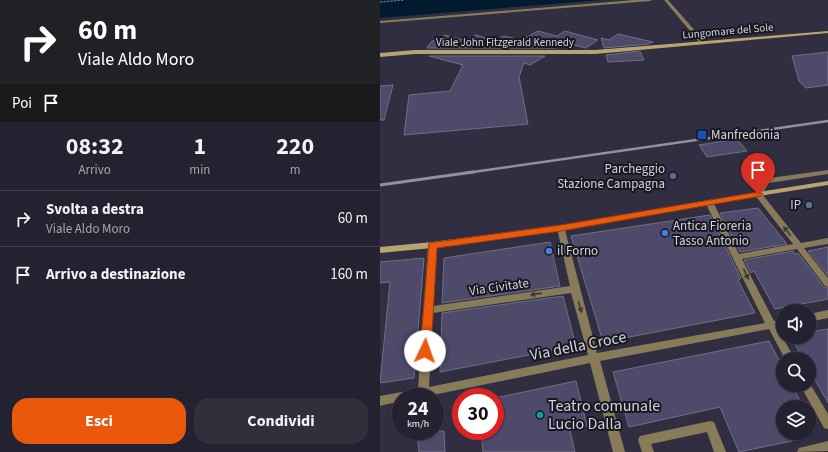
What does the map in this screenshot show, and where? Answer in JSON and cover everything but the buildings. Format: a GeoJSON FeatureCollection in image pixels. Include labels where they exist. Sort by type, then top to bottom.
{"type":"FeatureCollection","features":[{"type":"Feature","properties":{"kind":"street"},"geometry":{"type":"LineString","coordinates":[[380,22],[650,0]]}},
{"type":"Feature","properties":{"kind":"street"},"geometry":{"type":"LineString","coordinates":[[666,0],[703,43]]}},
{"type":"Feature","properties":{"kind":"street","name":"Lungomare del Sole"},"geometry":{"type":"LineString","coordinates":[[630,49],[828,32]]}},
{"type":"Feature","properties":{"kind":"street","name":"Viale John Fitzgerald Kennedy"},"geometry":{"type":"LineString","coordinates":[[380,55],[415,52],[595,52],[630,49]]}},
{"type":"Feature","properties":{"kind":"street"},"geometry":{"type":"LineString","coordinates":[[758,194],[766,181],[828,172]]}},
{"type":"Feature","properties":{"kind":"street"},"geometry":{"type":"LineString","coordinates":[[380,250],[432,245],[561,228],[828,183]]}},
{"type":"Feature","properties":{"kind":"street"},"geometry":{"type":"LineString","coordinates":[[758,194],[828,284]]}},
{"type":"Feature","properties":{"kind":"street"},"geometry":{"type":"LineString","coordinates":[[709,202],[738,257],[770,325],[786,352]]}},
{"type":"Feature","properties":{"kind":"street"},"geometry":{"type":"LineString","coordinates":[[561,228],[575,289],[619,452]]}},
{"type":"Feature","properties":{"kind":"street"},"geometry":{"type":"LineString","coordinates":[[738,257],[828,241]]}},
{"type":"Feature","properties":{"kind":"street"},"geometry":{"type":"LineString","coordinates":[[423,388],[432,245]]}},
{"type":"Feature","properties":{"kind":"street","name":"Via Civitate"},"geometry":{"type":"LineString","coordinates":[[428,310],[575,289]]}},
{"type":"Feature","properties":{"kind":"street"},"geometry":{"type":"LineString","coordinates":[[816,317],[828,314]]}},
{"type":"Feature","properties":{"kind":"street","name":"Via della Croce"},"geometry":{"type":"LineString","coordinates":[[443,388],[776,324]]}},
{"type":"Feature","properties":{"kind":"street"},"geometry":{"type":"LineString","coordinates":[[809,392],[828,424]]}},
{"type":"Feature","properties":{"kind":"street","name":"Via della Croce"},"geometry":{"type":"LineString","coordinates":[[380,401],[392,398]]}},
{"type":"Feature","properties":{"kind":"street"},"geometry":{"type":"LineString","coordinates":[[648,452],[644,440],[710,426],[720,452]]}},
{"type":"Feature","properties":{"kind":"street"},"geometry":{"type":"LineString","coordinates":[[803,452],[828,446]]}},
{"type":"Feature","properties":{"kind":"path"},"geometry":{"type":"LineString","coordinates":[[380,2],[404,0]]}},
{"type":"Feature","properties":{"kind":"water"},"geometry":{"type":"Polygon","coordinates":[[[380,0],[602,0],[380,18],[380,0]]]}},
{"type":"Feature","properties":{"kind":"railway"},"geometry":{"type":"LineString","coordinates":[[472,172],[828,121]]}},
{"type":"Feature","properties":{"kind":"railway"},"geometry":{"type":"LineString","coordinates":[[380,185],[472,172]]}},
{"type":"Feature","properties":{"kind":"railway"},"geometry":{"type":"LineString","coordinates":[[466,173],[472,172]]}},
{"type":"Feature","properties":{"kind":"place","name":"Manfredonia"},"geometry":{"type":"Point","coordinates":[702,135]}},
{"type":"Feature","properties":{"kind":"place","name":"Parcheggio Stazione Campagna"},"geometry":{"type":"Point","coordinates":[673,176]}},
{"type":"Feature","properties":{"kind":"place","name":"IP"},"geometry":{"type":"Point","coordinates":[809,205]}},
{"type":"Feature","properties":{"kind":"place","name":"Antica Fioreria Tasso Antonio"},"geometry":{"type":"Point","coordinates":[665,233]}},
{"type":"Feature","properties":{"kind":"place","name":"il Forno"},"geometry":{"type":"Point","coordinates":[549,251]}},
{"type":"Feature","properties":{"kind":"place","name":"Teatro comunale Lucio Dalla"},"geometry":{"type":"Point","coordinates":[540,415]}},
{"type":"Feature","properties":{"kind":"route"},"geometry":{"type":"LineString","coordinates":[[425,351],[432,245],[561,228],[758,194]]}}]}
